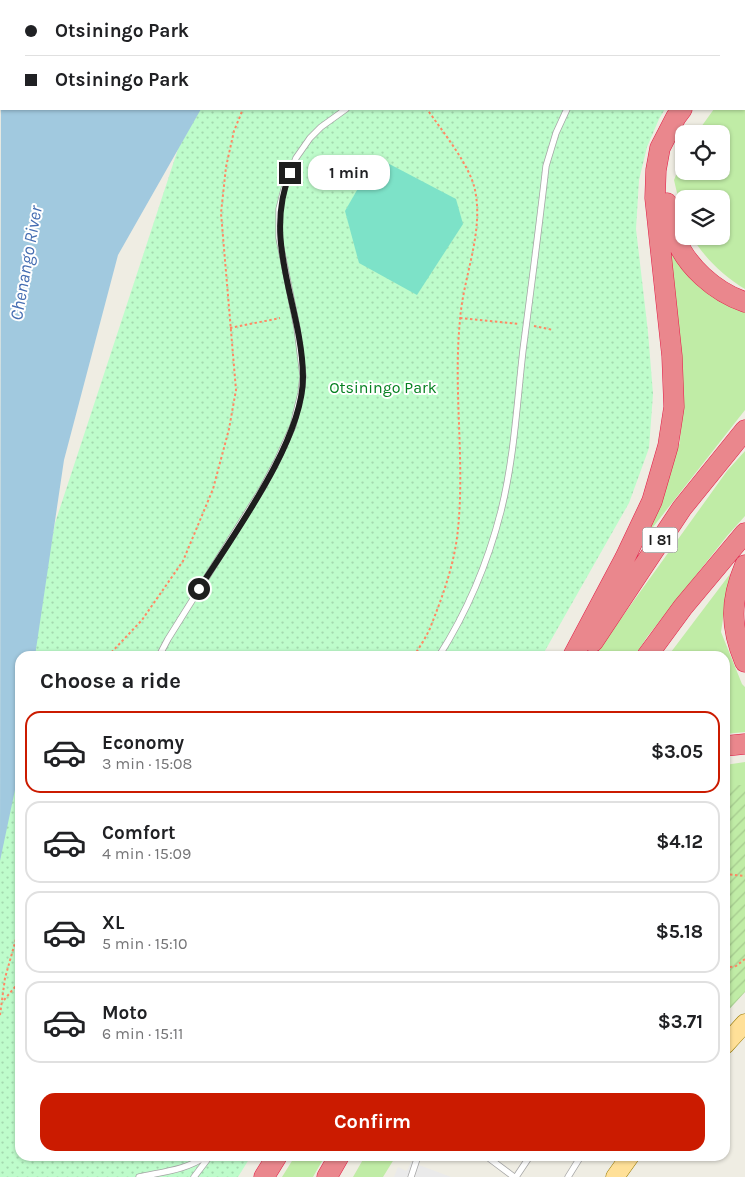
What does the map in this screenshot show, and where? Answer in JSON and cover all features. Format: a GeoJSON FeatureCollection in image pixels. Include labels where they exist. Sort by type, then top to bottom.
{"type":"FeatureCollection","features":[{"type":"Feature","properties":{"kind":"highway"},"geometry":{"type":"LineString","coordinates":[[576,651],[625,558],[652,501],[668,446],[674,408],[672,356],[655,198],[656,170],[660,148],[681,110]]}},
{"type":"Feature","properties":{"kind":"highway"},"geometry":{"type":"LineString","coordinates":[[696,110],[676,142],[670,156],[666,184],[670,222],[684,254],[695,268],[721,291],[745,302]]}},
{"type":"Feature","properties":{"kind":"highway","name":"I 81"},"geometry":{"type":"LineString","coordinates":[[586,651],[682,508],[745,430]]}},
{"type":"Feature","properties":{"kind":"highway"},"geometry":{"type":"LineString","coordinates":[[652,651],[683,607],[745,533]]}},
{"type":"Feature","properties":{"kind":"highway"},"geometry":{"type":"LineString","coordinates":[[745,565],[733,603],[733,626],[738,647],[745,662]]}},
{"type":"Feature","properties":{"kind":"highway"},"geometry":{"type":"LineString","coordinates":[[730,746],[745,744]]}},
{"type":"Feature","properties":{"kind":"highway"},"geometry":{"type":"LineString","coordinates":[[264,1177],[274,1161]]}},
{"type":"Feature","properties":{"kind":"highway"},"geometry":{"type":"LineString","coordinates":[[327,1177],[337,1161]]}},
{"type":"Feature","properties":{"kind":"main road"},"geometry":{"type":"LineString","coordinates":[[730,1040],[745,1023]]}},
{"type":"Feature","properties":{"kind":"main road"},"geometry":{"type":"LineString","coordinates":[[615,1177],[626,1161]]}},
{"type":"Feature","properties":{"kind":"lane"},"geometry":{"type":"LineString","coordinates":[[162,651],[262,489],[293,426],[303,376],[297,328],[279,238],[280,209],[284,189],[296,158],[310,138],[321,127],[345,110]]}},
{"type":"Feature","properties":{"kind":"lane"},"geometry":{"type":"LineString","coordinates":[[442,651],[461,617],[477,582],[501,509],[510,456],[546,166],[556,133],[567,110]]}},
{"type":"Feature","properties":{"kind":"lane"},"geometry":{"type":"LineString","coordinates":[[139,1177],[198,1161]]}},
{"type":"Feature","properties":{"kind":"lane"},"geometry":{"type":"LineString","coordinates":[[194,1177],[206,1161]]}},
{"type":"Feature","properties":{"kind":"lane"},"geometry":{"type":"LineString","coordinates":[[411,1177],[416,1161]]}},
{"type":"Feature","properties":{"kind":"lane"},"geometry":{"type":"LineString","coordinates":[[493,1161],[515,1177],[526,1161]]}},
{"type":"Feature","properties":{"kind":"lane"},"geometry":{"type":"LineString","coordinates":[[568,1177],[578,1161]]}},
{"type":"Feature","properties":{"kind":"path"},"geometry":{"type":"LineString","coordinates":[[113,651],[142,620],[183,561],[213,489],[228,429],[236,390],[221,213],[226,167],[234,132],[243,110]]}},
{"type":"Feature","properties":{"kind":"path"},"geometry":{"type":"LineString","coordinates":[[417,651],[432,625],[451,568],[458,529],[460,481],[457,350],[460,318],[476,234],[478,210],[475,188],[467,169],[428,110]]}},
{"type":"Feature","properties":{"kind":"path"},"geometry":{"type":"LineString","coordinates":[[230,328],[280,318]]}},
{"type":"Feature","properties":{"kind":"path"},"geometry":{"type":"LineString","coordinates":[[460,318],[526,325],[553,330]]}},
{"type":"Feature","properties":{"kind":"path"},"geometry":{"type":"LineString","coordinates":[[730,874],[745,876]]}},
{"type":"Feature","properties":{"kind":"path"},"geometry":{"type":"LineString","coordinates":[[0,1016],[6,978],[15,943]]}},
{"type":"Feature","properties":{"kind":"path"},"geometry":{"type":"LineString","coordinates":[[730,967],[736,966],[745,959]]}},
{"type":"Feature","properties":{"kind":"path"},"geometry":{"type":"LineString","coordinates":[[3,1002],[15,987]]}},
{"type":"Feature","properties":{"kind":"green space","name":"Otsiningo Park"},"geometry":{"type":"Polygon","coordinates":[[[199,110],[664,110],[647,147],[639,180],[636,229],[653,394],[649,448],[629,503],[545,651],[31,651],[55,523],[178,149],[199,110]]]}},
{"type":"Feature","properties":{"kind":"green space"},"geometry":{"type":"Polygon","coordinates":[[[713,110],[745,110],[745,289],[715,266],[697,245],[730,245],[730,190],[676,190],[674,180],[675,178],[675,180],[730,180],[730,125],[702,125],[713,110]]]}},
{"type":"Feature","properties":{"kind":"green space"},"geometry":{"type":"Polygon","coordinates":[[[376,157],[456,199],[463,224],[417,295],[359,263],[345,211],[376,157]]]}},
{"type":"Feature","properties":{"kind":"green space"},"geometry":{"type":"Polygon","coordinates":[[[668,239],[745,310],[745,410],[646,536],[680,442],[682,390],[668,239]]]}},
{"type":"Feature","properties":{"kind":"green space"},"geometry":{"type":"Polygon","coordinates":[[[745,451],[745,516],[647,637],[638,651],[598,651],[727,471],[745,451]]]}},
{"type":"Feature","properties":{"kind":"green space"},"geometry":{"type":"Polygon","coordinates":[[[730,574],[721,632],[729,651],[672,651],[730,574]]]}},
{"type":"Feature","properties":{"kind":"green space"},"geometry":{"type":"Polygon","coordinates":[[[730,654],[745,687],[745,732],[730,734],[730,654]]]}},
{"type":"Feature","properties":{"kind":"green space"},"geometry":{"type":"Polygon","coordinates":[[[15,734],[15,1161],[248,1161],[238,1177],[0,1177],[0,814],[15,734]]]}},
{"type":"Feature","properties":{"kind":"green space"},"geometry":{"type":"Polygon","coordinates":[[[745,762],[745,796],[730,799],[730,764],[745,762]]]}},
{"type":"Feature","properties":{"kind":"green space"},"geometry":{"type":"Polygon","coordinates":[[[730,785],[745,785],[745,992],[730,1008],[730,785]]]}},
{"type":"Feature","properties":{"kind":"green space"},"geometry":{"type":"Polygon","coordinates":[[[292,1161],[322,1161],[313,1177],[282,1177],[292,1161]]]}},
{"type":"Feature","properties":{"kind":"green space"},"geometry":{"type":"Polygon","coordinates":[[[362,1161],[393,1161],[383,1177],[353,1177],[362,1161]]]}},
{"type":"Feature","properties":{"kind":"shaded area"},"geometry":{"type":"Polygon","coordinates":[[[411,1162],[451,1177],[394,1177],[398,1167],[406,1171],[411,1162]]]}},
{"type":"Feature","properties":{"kind":"water","name":"Chenango River"},"geometry":{"type":"Polygon","coordinates":[[[1,110],[200,110],[118,255],[64,460],[36,651],[15,651],[15,790],[0,861],[1,110]]]}},
{"type":"Feature","properties":{"kind":"route"},"geometry":{"type":"LineString","coordinates":[[199,589],[262,489],[277,461],[293,426],[301,393],[303,376],[297,328],[279,238],[280,209],[290,173]]}}]}
